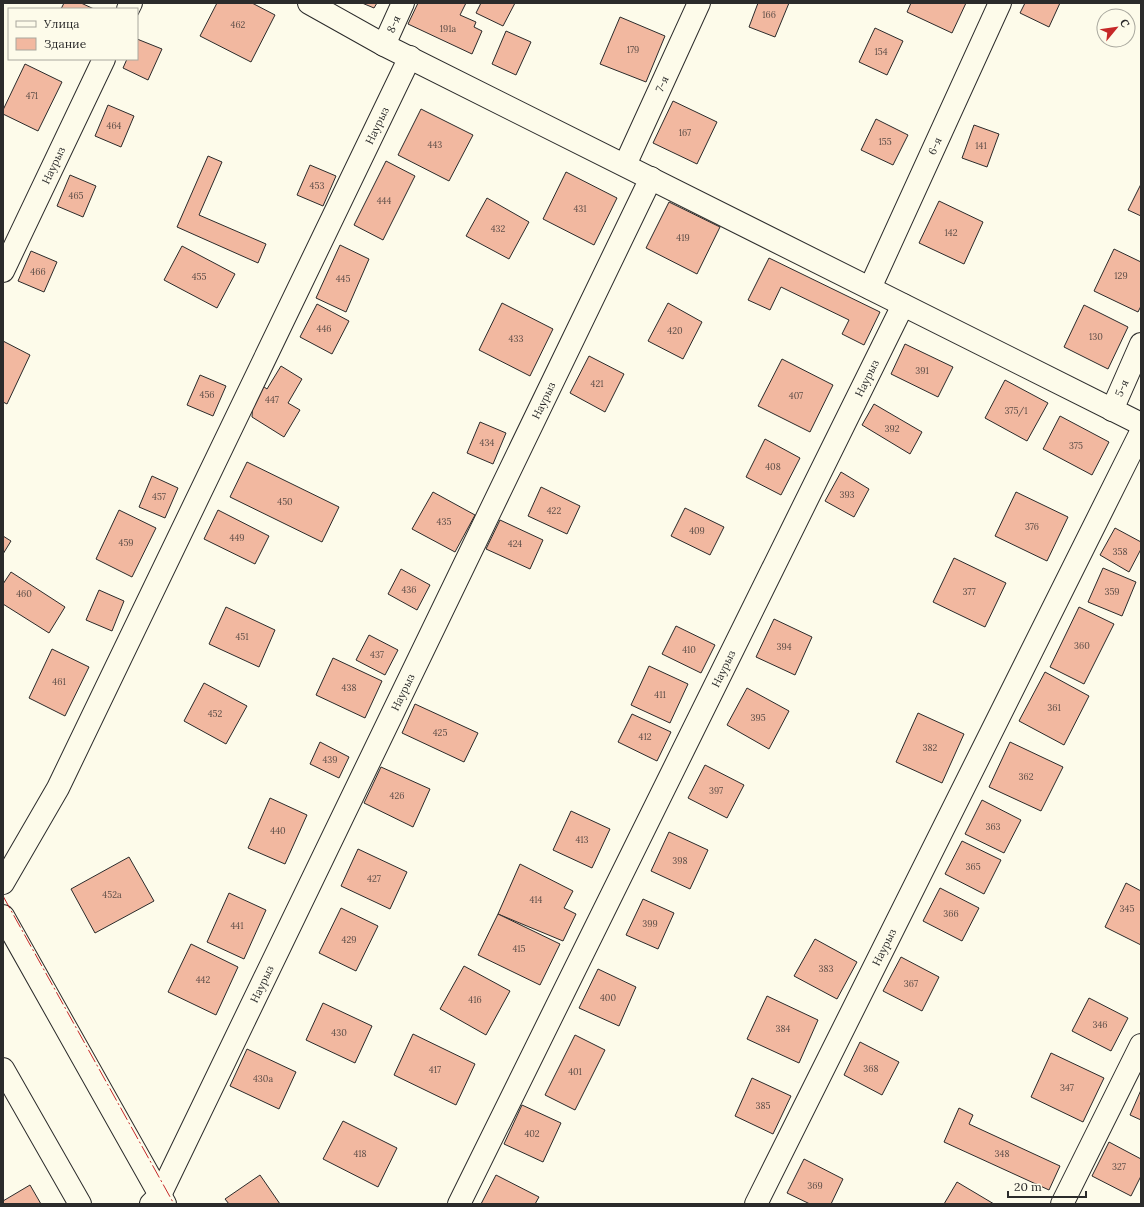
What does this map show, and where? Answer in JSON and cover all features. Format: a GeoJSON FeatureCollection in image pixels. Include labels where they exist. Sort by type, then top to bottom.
{"type":"FeatureCollection","features":[{"type":"Feature","properties":{"kind":"street"},"geometry":{"type":"LineString","coordinates":[[309,3],[384,45],[1141,424]]}},
{"type":"Feature","properties":{"kind":"street","name":"8-я"},"geometry":{"type":"LineString","coordinates":[[384,45],[403,3]]}},
{"type":"Feature","properties":{"kind":"street","name":"7-я"},"geometry":{"type":"LineString","coordinates":[[625,165],[699,3]]}},
{"type":"Feature","properties":{"kind":"street","name":"6-я"},"geometry":{"type":"LineString","coordinates":[[870,288],[1000,3]]}},
{"type":"Feature","properties":{"kind":"street","name":"Наурыз"},"geometry":{"type":"LineString","coordinates":[[3,883],[58,788],[410,57]]}},
{"type":"Feature","properties":{"kind":"street","name":"Наурыз"},"geometry":{"type":"LineString","coordinates":[[3,271],[104,60]]}},
{"type":"Feature","properties":{"kind":"street","name":"Наурыз"},"geometry":{"type":"LineString","coordinates":[[158,1201],[651,178]]}},
{"type":"Feature","properties":{"kind":"street","name":"Наурыз"},"geometry":{"type":"LineString","coordinates":[[459,1204],[903,305]]}},
{"type":"Feature","properties":{"kind":"street","name":"5-я"},"geometry":{"type":"LineString","coordinates":[[1112,410],[1141,344]]}},
{"type":"Feature","properties":{"kind":"street","name":"Наурыз"},"geometry":{"type":"LineString","coordinates":[[756,1204],[1141,432]]}},
{"type":"Feature","properties":{"kind":"street"},"geometry":{"type":"LineString","coordinates":[[3,916],[158,1201]]}},
{"type":"Feature","properties":{"kind":"street"},"geometry":{"type":"LineString","coordinates":[[1062,1204],[1141,1045]]}},
{"type":"Feature","properties":{"kind":"street"},"geometry":{"type":"LineString","coordinates":[[3,1069],[80,1204]]}},
{"type":"Feature","properties":{"kind":"building"},"geometry":{"type":"Polygon","coordinates":[[[64,3],[81,3],[92,8],[62,8],[64,3]]]}},
{"type":"Feature","properties":{"kind":"building"},"geometry":{"type":"Polygon","coordinates":[[[217,3],[252,3],[275,15],[251,62],[200,36],[217,3]]]}},
{"type":"Feature","properties":{"kind":"building"},"geometry":{"type":"Polygon","coordinates":[[[362,3],[377,3],[374,8],[362,3]]]}},
{"type":"Feature","properties":{"kind":"building"},"geometry":{"type":"Polygon","coordinates":[[[418,3],[466,3],[460,15],[476,22],[474,27],[482,31],[472,54],[408,24],[418,3]]]}},
{"type":"Feature","properties":{"kind":"building"},"geometry":{"type":"Polygon","coordinates":[[[481,3],[515,3],[503,26],[476,13],[481,3]]]}},
{"type":"Feature","properties":{"kind":"building"},"geometry":{"type":"Polygon","coordinates":[[[758,3],[789,3],[775,37],[749,27],[758,3]]]}},
{"type":"Feature","properties":{"kind":"building"},"geometry":{"type":"Polygon","coordinates":[[[911,3],[966,3],[952,33],[907,12],[911,3]]]}},
{"type":"Feature","properties":{"kind":"building"},"geometry":{"type":"Polygon","coordinates":[[[1025,3],[1060,3],[1049,27],[1020,13],[1025,3]]]}},
{"type":"Feature","properties":{"kind":"building"},"geometry":{"type":"Polygon","coordinates":[[[620,17],[665,36],[646,82],[600,64],[620,17]]]}},
{"type":"Feature","properties":{"kind":"building"},"geometry":{"type":"Polygon","coordinates":[[[875,28],[903,41],[887,75],[859,62],[875,28]]]}},
{"type":"Feature","properties":{"kind":"building"},"geometry":{"type":"Polygon","coordinates":[[[506,31],[531,42],[516,75],[492,64],[506,31]]]}},
{"type":"Feature","properties":{"kind":"building"},"geometry":{"type":"Polygon","coordinates":[[[138,39],[162,49],[148,80],[123,68],[127,60],[138,60],[138,39]]]}},
{"type":"Feature","properties":{"kind":"building"},"geometry":{"type":"Polygon","coordinates":[[[25,64],[62,82],[38,131],[3,114],[3,110],[25,64]]]}},
{"type":"Feature","properties":{"kind":"building"},"geometry":{"type":"Polygon","coordinates":[[[673,101],[717,122],[697,164],[653,143],[673,101]]]}},
{"type":"Feature","properties":{"kind":"building"},"geometry":{"type":"Polygon","coordinates":[[[108,105],[134,116],[121,147],[95,136],[108,105]]]}},
{"type":"Feature","properties":{"kind":"building"},"geometry":{"type":"Polygon","coordinates":[[[421,109],[473,135],[449,181],[398,155],[421,109]]]}},
{"type":"Feature","properties":{"kind":"building"},"geometry":{"type":"Polygon","coordinates":[[[876,119],[908,135],[893,165],[861,150],[876,119]]]}},
{"type":"Feature","properties":{"kind":"building"},"geometry":{"type":"Polygon","coordinates":[[[974,125],[999,134],[987,167],[962,158],[974,125]]]}},
{"type":"Feature","properties":{"kind":"building"},"geometry":{"type":"Polygon","coordinates":[[[208,156],[222,162],[199,215],[266,244],[258,263],[177,227],[208,156]]]}},
{"type":"Feature","properties":{"kind":"building"},"geometry":{"type":"Polygon","coordinates":[[[386,161],[415,176],[383,240],[354,225],[386,161]]]}},
{"type":"Feature","properties":{"kind":"building"},"geometry":{"type":"Polygon","coordinates":[[[310,165],[336,176],[323,206],[297,195],[310,165]]]}},
{"type":"Feature","properties":{"kind":"building"},"geometry":{"type":"Polygon","coordinates":[[[566,172],[617,198],[594,245],[543,219],[566,172]]]}},
{"type":"Feature","properties":{"kind":"building"},"geometry":{"type":"Polygon","coordinates":[[[70,175],[96,186],[83,217],[57,206],[70,175]]]}},
{"type":"Feature","properties":{"kind":"building"},"geometry":{"type":"Polygon","coordinates":[[[1141,184],[1141,216],[1128,210],[1141,184]]]}},
{"type":"Feature","properties":{"kind":"building"},"geometry":{"type":"Polygon","coordinates":[[[487,198],[529,222],[509,259],[466,236],[487,198]]]}},
{"type":"Feature","properties":{"kind":"building"},"geometry":{"type":"Polygon","coordinates":[[[939,201],[983,222],[964,264],[919,243],[939,201]]]}},
{"type":"Feature","properties":{"kind":"building"},"geometry":{"type":"Polygon","coordinates":[[[669,202],[720,227],[697,274],[646,248],[669,202]]]}},
{"type":"Feature","properties":{"kind":"building"},"geometry":{"type":"Polygon","coordinates":[[[340,245],[369,259],[346,312],[316,298],[340,245]]]}},
{"type":"Feature","properties":{"kind":"building"},"geometry":{"type":"Polygon","coordinates":[[[182,246],[235,274],[217,308],[164,280],[182,246]]]}},
{"type":"Feature","properties":{"kind":"building"},"geometry":{"type":"Polygon","coordinates":[[[1114,249],[1141,262],[1141,306],[1138,312],[1094,291],[1114,249]]]}},
{"type":"Feature","properties":{"kind":"building"},"geometry":{"type":"Polygon","coordinates":[[[31,251],[57,262],[44,292],[18,281],[31,251]]]}},
{"type":"Feature","properties":{"kind":"building"},"geometry":{"type":"Polygon","coordinates":[[[769,258],[880,312],[864,345],[842,334],[849,320],[781,287],[770,310],[748,300],[769,258]]]}},
{"type":"Feature","properties":{"kind":"building"},"geometry":{"type":"Polygon","coordinates":[[[502,303],[553,329],[530,376],[479,350],[502,303]]]}},
{"type":"Feature","properties":{"kind":"building"},"geometry":{"type":"Polygon","coordinates":[[[668,303],[702,322],[683,359],[648,341],[668,303]]]}},
{"type":"Feature","properties":{"kind":"building"},"geometry":{"type":"Polygon","coordinates":[[[317,304],[349,321],[332,354],[300,337],[317,304]]]}},
{"type":"Feature","properties":{"kind":"building"},"geometry":{"type":"Polygon","coordinates":[[[1084,305],[1128,327],[1108,369],[1064,347],[1084,305]]]}},
{"type":"Feature","properties":{"kind":"building"},"geometry":{"type":"Polygon","coordinates":[[[3,341],[30,355],[7,404],[3,402],[3,341]]]}},
{"type":"Feature","properties":{"kind":"building"},"geometry":{"type":"Polygon","coordinates":[[[905,344],[953,367],[938,397],[891,374],[905,344]]]}},
{"type":"Feature","properties":{"kind":"building"},"geometry":{"type":"Polygon","coordinates":[[[589,356],[624,374],[605,412],[570,393],[589,356]]]}},
{"type":"Feature","properties":{"kind":"building"},"geometry":{"type":"Polygon","coordinates":[[[782,359],[833,385],[810,432],[758,406],[782,359]]]}},
{"type":"Feature","properties":{"kind":"building"},"geometry":{"type":"Polygon","coordinates":[[[281,366],[302,379],[288,403],[300,410],[284,437],[252,417],[253,396],[260,384],[267,389],[281,366]]]}},
{"type":"Feature","properties":{"kind":"building"},"geometry":{"type":"Polygon","coordinates":[[[200,375],[226,386],[213,416],[187,405],[200,375]]]}},
{"type":"Feature","properties":{"kind":"building"},"geometry":{"type":"Polygon","coordinates":[[[1005,380],[1048,403],[1027,441],[985,418],[1005,380]]]}},
{"type":"Feature","properties":{"kind":"building"},"geometry":{"type":"Polygon","coordinates":[[[874,404],[922,432],[910,454],[862,425],[874,404]]]}},
{"type":"Feature","properties":{"kind":"building"},"geometry":{"type":"Polygon","coordinates":[[[1060,416],[1109,442],[1092,475],[1043,449],[1060,416]]]}},
{"type":"Feature","properties":{"kind":"building"},"geometry":{"type":"Polygon","coordinates":[[[480,422],[506,433],[493,464],[467,453],[480,422]]]}},
{"type":"Feature","properties":{"kind":"building"},"geometry":{"type":"Polygon","coordinates":[[[765,439],[800,458],[781,495],[746,477],[765,439]]]}},
{"type":"Feature","properties":{"kind":"building"},"geometry":{"type":"Polygon","coordinates":[[[247,462],[339,507],[322,542],[230,497],[247,462]]]}},
{"type":"Feature","properties":{"kind":"building"},"geometry":{"type":"Polygon","coordinates":[[[841,472],[869,489],[854,517],[825,501],[841,472]]]}},
{"type":"Feature","properties":{"kind":"building"},"geometry":{"type":"Polygon","coordinates":[[[152,476],[178,488],[165,518],[139,507],[152,476]]]}},
{"type":"Feature","properties":{"kind":"building"},"geometry":{"type":"Polygon","coordinates":[[[541,487],[580,506],[567,534],[528,516],[541,487]]]}},
{"type":"Feature","properties":{"kind":"building"},"geometry":{"type":"Polygon","coordinates":[[[433,492],[475,515],[455,552],[412,529],[433,492]]]}},
{"type":"Feature","properties":{"kind":"building"},"geometry":{"type":"Polygon","coordinates":[[[1016,492],[1068,517],[1047,561],[995,536],[1016,492]]]}},
{"type":"Feature","properties":{"kind":"building"},"geometry":{"type":"Polygon","coordinates":[[[685,508],[724,527],[710,555],[671,536],[685,508]]]}},
{"type":"Feature","properties":{"kind":"building"},"geometry":{"type":"Polygon","coordinates":[[[119,510],[156,528],[132,577],[96,559],[119,510]]]}},
{"type":"Feature","properties":{"kind":"building"},"geometry":{"type":"Polygon","coordinates":[[[218,510],[269,536],[255,564],[204,539],[218,510]]]}},
{"type":"Feature","properties":{"kind":"building"},"geometry":{"type":"Polygon","coordinates":[[[500,520],[543,540],[530,569],[486,549],[500,520]]]}},
{"type":"Feature","properties":{"kind":"building"},"geometry":{"type":"Polygon","coordinates":[[[1115,528],[1141,542],[1141,549],[1129,572],[1100,555],[1115,528]]]}},
{"type":"Feature","properties":{"kind":"building"},"geometry":{"type":"Polygon","coordinates":[[[3,536],[11,541],[3,554],[3,536]]]}},
{"type":"Feature","properties":{"kind":"building"},"geometry":{"type":"Polygon","coordinates":[[[954,558],[1006,583],[985,627],[933,602],[954,558]]]}},
{"type":"Feature","properties":{"kind":"building"},"geometry":{"type":"Polygon","coordinates":[[[1103,568],[1136,582],[1122,616],[1088,602],[1103,568]]]}},
{"type":"Feature","properties":{"kind":"building"},"geometry":{"type":"Polygon","coordinates":[[[401,569],[430,585],[417,610],[388,594],[401,569]]]}},
{"type":"Feature","properties":{"kind":"building"},"geometry":{"type":"Polygon","coordinates":[[[11,572],[65,607],[49,633],[3,604],[3,584],[11,572]]]}},
{"type":"Feature","properties":{"kind":"building"},"geometry":{"type":"Polygon","coordinates":[[[99,590],[124,601],[112,631],[86,620],[99,590]]]}},
{"type":"Feature","properties":{"kind":"building"},"geometry":{"type":"Polygon","coordinates":[[[226,607],[275,630],[259,667],[209,644],[226,607]]]}},
{"type":"Feature","properties":{"kind":"building"},"geometry":{"type":"Polygon","coordinates":[[[1079,607],[1114,624],[1084,684],[1050,667],[1079,607]]]}},
{"type":"Feature","properties":{"kind":"building"},"geometry":{"type":"Polygon","coordinates":[[[774,619],[812,637],[795,675],[756,657],[774,619]]]}},
{"type":"Feature","properties":{"kind":"building"},"geometry":{"type":"Polygon","coordinates":[[[676,626],[715,645],[701,673],[662,654],[676,626]]]}},
{"type":"Feature","properties":{"kind":"building"},"geometry":{"type":"Polygon","coordinates":[[[369,635],[398,650],[385,675],[356,660],[369,635]]]}},
{"type":"Feature","properties":{"kind":"building"},"geometry":{"type":"Polygon","coordinates":[[[52,649],[89,667],[65,716],[29,698],[52,649]]]}},
{"type":"Feature","properties":{"kind":"building"},"geometry":{"type":"Polygon","coordinates":[[[333,658],[382,681],[365,718],[316,695],[333,658]]]}},
{"type":"Feature","properties":{"kind":"building"},"geometry":{"type":"Polygon","coordinates":[[[649,666],[688,684],[670,723],[631,705],[649,666]]]}},
{"type":"Feature","properties":{"kind":"building"},"geometry":{"type":"Polygon","coordinates":[[[1045,672],[1089,696],[1064,745],[1019,721],[1045,672]]]}},
{"type":"Feature","properties":{"kind":"building"},"geometry":{"type":"Polygon","coordinates":[[[204,683],[247,706],[226,744],[184,721],[204,683]]]}},
{"type":"Feature","properties":{"kind":"building"},"geometry":{"type":"Polygon","coordinates":[[[747,688],[789,711],[769,749],[727,725],[747,688]]]}},
{"type":"Feature","properties":{"kind":"building"},"geometry":{"type":"Polygon","coordinates":[[[415,704],[478,733],[464,762],[402,733],[415,704]]]}},
{"type":"Feature","properties":{"kind":"building"},"geometry":{"type":"Polygon","coordinates":[[[918,713],[964,734],[942,783],[896,762],[918,713]]]}},
{"type":"Feature","properties":{"kind":"building"},"geometry":{"type":"Polygon","coordinates":[[[632,714],[671,732],[657,761],[618,742],[632,714]]]}},
{"type":"Feature","properties":{"kind":"building"},"geometry":{"type":"Polygon","coordinates":[[[320,742],[349,757],[339,778],[310,764],[320,742]]]}},
{"type":"Feature","properties":{"kind":"building"},"geometry":{"type":"Polygon","coordinates":[[[1010,742],[1063,767],[1041,811],[989,787],[1010,742]]]}},
{"type":"Feature","properties":{"kind":"building"},"geometry":{"type":"Polygon","coordinates":[[[705,765],[744,785],[727,818],[688,798],[705,765]]]}},
{"type":"Feature","properties":{"kind":"building"},"geometry":{"type":"Polygon","coordinates":[[[381,767],[430,789],[413,827],[364,803],[381,767]]]}},
{"type":"Feature","properties":{"kind":"building"},"geometry":{"type":"Polygon","coordinates":[[[270,798],[307,815],[285,864],[248,848],[270,798]]]}},
{"type":"Feature","properties":{"kind":"building"},"geometry":{"type":"Polygon","coordinates":[[[982,800],[1021,820],[1004,853],[965,834],[982,800]]]}},
{"type":"Feature","properties":{"kind":"building"},"geometry":{"type":"Polygon","coordinates":[[[571,811],[610,829],[592,868],[553,850],[571,811]]]}},
{"type":"Feature","properties":{"kind":"building"},"geometry":{"type":"Polygon","coordinates":[[[669,832],[708,850],[690,889],[651,871],[669,832]]]}},
{"type":"Feature","properties":{"kind":"building"},"geometry":{"type":"Polygon","coordinates":[[[962,841],[1001,860],[984,894],[945,874],[962,841]]]}},
{"type":"Feature","properties":{"kind":"building"},"geometry":{"type":"Polygon","coordinates":[[[358,849],[407,872],[390,909],[341,886],[358,849]]]}},
{"type":"Feature","properties":{"kind":"building"},"geometry":{"type":"Polygon","coordinates":[[[129,857],[154,901],[95,933],[71,889],[129,857]]]}},
{"type":"Feature","properties":{"kind":"building"},"geometry":{"type":"Polygon","coordinates":[[[520,864],[573,891],[564,908],[576,914],[563,941],[498,914],[520,864]]]}},
{"type":"Feature","properties":{"kind":"building"},"geometry":{"type":"Polygon","coordinates":[[[1126,883],[1141,891],[1141,945],[1105,927],[1126,883]]]}},
{"type":"Feature","properties":{"kind":"building"},"geometry":{"type":"Polygon","coordinates":[[[940,888],[979,908],[962,941],[923,921],[940,888]]]}},
{"type":"Feature","properties":{"kind":"building"},"geometry":{"type":"Polygon","coordinates":[[[229,893],[266,910],[244,959],[207,942],[229,893]]]}},
{"type":"Feature","properties":{"kind":"building"},"geometry":{"type":"Polygon","coordinates":[[[643,899],[674,913],[658,949],[626,935],[643,899]]]}},
{"type":"Feature","properties":{"kind":"building"},"geometry":{"type":"Polygon","coordinates":[[[341,908],[378,926],[356,971],[319,953],[341,908]]]}},
{"type":"Feature","properties":{"kind":"building"},"geometry":{"type":"Polygon","coordinates":[[[498,914],[560,944],[540,985],[478,955],[498,914]]]}},
{"type":"Feature","properties":{"kind":"building"},"geometry":{"type":"Polygon","coordinates":[[[815,939],[857,962],[837,999],[794,976],[815,939]]]}},
{"type":"Feature","properties":{"kind":"building"},"geometry":{"type":"Polygon","coordinates":[[[191,944],[238,967],[216,1015],[168,992],[191,944]]]}},
{"type":"Feature","properties":{"kind":"building"},"geometry":{"type":"Polygon","coordinates":[[[901,957],[939,977],[922,1011],[883,991],[901,957]]]}},
{"type":"Feature","properties":{"kind":"building"},"geometry":{"type":"Polygon","coordinates":[[[464,966],[510,991],[486,1035],[440,1009],[464,966]]]}},
{"type":"Feature","properties":{"kind":"building"},"geometry":{"type":"Polygon","coordinates":[[[598,969],[636,987],[619,1026],[579,1008],[598,969]]]}},
{"type":"Feature","properties":{"kind":"building"},"geometry":{"type":"Polygon","coordinates":[[[767,996],[818,1020],[799,1063],[747,1039],[767,996]]]}},
{"type":"Feature","properties":{"kind":"building"},"geometry":{"type":"Polygon","coordinates":[[[1089,998],[1128,1018],[1111,1051],[1072,1031],[1089,998]]]}},
{"type":"Feature","properties":{"kind":"building"},"geometry":{"type":"Polygon","coordinates":[[[323,1003],[372,1026],[355,1063],[306,1040],[323,1003]]]}},
{"type":"Feature","properties":{"kind":"building"},"geometry":{"type":"Polygon","coordinates":[[[413,1034],[475,1064],[456,1105],[394,1075],[413,1034]]]}},
{"type":"Feature","properties":{"kind":"building"},"geometry":{"type":"Polygon","coordinates":[[[575,1035],[605,1050],[575,1110],[545,1095],[575,1035]]]}},
{"type":"Feature","properties":{"kind":"building"},"geometry":{"type":"Polygon","coordinates":[[[860,1042],[899,1062],[882,1095],[844,1075],[860,1042]]]}},
{"type":"Feature","properties":{"kind":"building"},"geometry":{"type":"Polygon","coordinates":[[[247,1049],[296,1072],[279,1109],[230,1086],[247,1049]]]}},
{"type":"Feature","properties":{"kind":"building"},"geometry":{"type":"Polygon","coordinates":[[[1051,1053],[1104,1078],[1083,1122],[1031,1097],[1051,1053]]]}},
{"type":"Feature","properties":{"kind":"building"},"geometry":{"type":"Polygon","coordinates":[[[752,1078],[791,1096],[773,1134],[735,1116],[752,1078]]]}},
{"type":"Feature","properties":{"kind":"building"},"geometry":{"type":"Polygon","coordinates":[[[1141,1090],[1141,1120],[1130,1115],[1141,1090]]]}},
{"type":"Feature","properties":{"kind":"building"},"geometry":{"type":"Polygon","coordinates":[[[522,1105],[561,1123],[543,1162],[504,1144],[522,1105]]]}},
{"type":"Feature","properties":{"kind":"building"},"geometry":{"type":"Polygon","coordinates":[[[959,1108],[973,1115],[969,1124],[1060,1166],[1049,1190],[944,1142],[959,1108]]]}},
{"type":"Feature","properties":{"kind":"building"},"geometry":{"type":"Polygon","coordinates":[[[343,1121],[397,1148],[378,1187],[323,1159],[343,1121]]]}},
{"type":"Feature","properties":{"kind":"building"},"geometry":{"type":"Polygon","coordinates":[[[1109,1142],[1141,1159],[1141,1176],[1131,1196],[1092,1176],[1109,1142]]]}},
{"type":"Feature","properties":{"kind":"building"},"geometry":{"type":"Polygon","coordinates":[[[804,1159],[843,1179],[831,1204],[810,1204],[787,1193],[804,1159]]]}},
{"type":"Feature","properties":{"kind":"building"},"geometry":{"type":"Polygon","coordinates":[[[260,1175],[280,1204],[229,1204],[225,1199],[260,1175]]]}},
{"type":"Feature","properties":{"kind":"building"},"geometry":{"type":"Polygon","coordinates":[[[496,1175],[539,1197],[535,1204],[481,1204],[496,1175]]]}},
{"type":"Feature","properties":{"kind":"building"},"geometry":{"type":"Polygon","coordinates":[[[957,1182],[994,1204],[944,1204],[957,1182]]]}},
{"type":"Feature","properties":{"kind":"building"},"geometry":{"type":"Polygon","coordinates":[[[30,1185],[41,1204],[3,1204],[3,1201],[30,1185]]]}},
{"type":"Feature","properties":{"kind":"power"},"geometry":{"type":"LineString","coordinates":[[3,896],[174,1204]]}}]}
